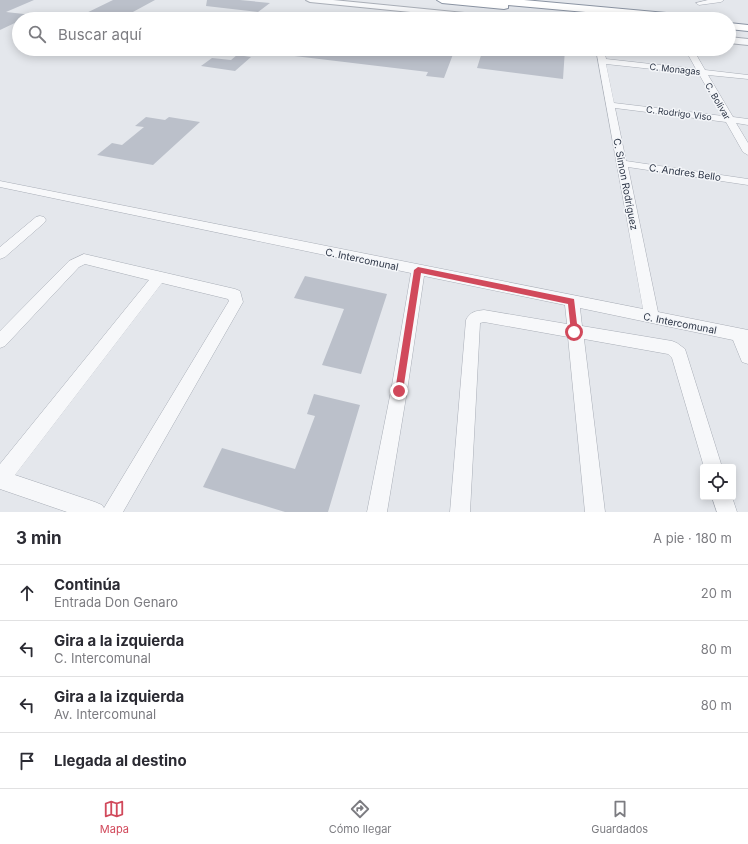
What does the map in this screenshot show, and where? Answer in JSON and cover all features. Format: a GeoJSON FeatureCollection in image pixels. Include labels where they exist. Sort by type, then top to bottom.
{"type":"FeatureCollection","features":[{"type":"Feature","properties":{"kind":"highway"},"geometry":{"type":"LineString","coordinates":[[442,0],[573,12]]}},
{"type":"Feature","properties":{"kind":"highway"},"geometry":{"type":"LineString","coordinates":[[490,0],[622,12]]}},
{"type":"Feature","properties":{"kind":"highway"},"geometry":{"type":"LineString","coordinates":[[736,23],[748,24]]}},
{"type":"Feature","properties":{"kind":"highway"},"geometry":{"type":"LineString","coordinates":[[736,27],[748,28]]}},
{"type":"Feature","properties":{"kind":"street"},"geometry":{"type":"LineString","coordinates":[[310,0],[433,12]]}},
{"type":"Feature","properties":{"kind":"street"},"geometry":{"type":"LineString","coordinates":[[699,3],[721,0]]}},
{"type":"Feature","properties":{"kind":"street"},"geometry":{"type":"LineString","coordinates":[[736,41],[748,42]]}},
{"type":"Feature","properties":{"kind":"street","name":"C. Simon Rodriguez"},"geometry":{"type":"LineString","coordinates":[[602,56],[621,163],[652,318]]}},
{"type":"Feature","properties":{"kind":"street","name":"C. Bolivar"},"geometry":{"type":"LineString","coordinates":[[693,56],[748,152]]}},
{"type":"Feature","properties":{"kind":"street","name":"C. Monagas"},"geometry":{"type":"LineString","coordinates":[[603,61],[748,77]]}},
{"type":"Feature","properties":{"kind":"street","name":"C. Rodrigo Viso"},"geometry":{"type":"LineString","coordinates":[[610,105],[748,122]]}},
{"type":"Feature","properties":{"kind":"street","name":"C. Andres Bello"},"geometry":{"type":"LineString","coordinates":[[621,163],[748,182]]}},
{"type":"Feature","properties":{"kind":"street","name":"C. Intercomunal"},"geometry":{"type":"LineString","coordinates":[[0,184],[743,336]]}},
{"type":"Feature","properties":{"kind":"street"},"geometry":{"type":"LineString","coordinates":[[0,254],[6,242],[40,220]]}},
{"type":"Feature","properties":{"kind":"street"},"geometry":{"type":"LineString","coordinates":[[0,341],[74,264],[84,258],[235,295],[236,302],[112,512]]}},
{"type":"Feature","properties":{"kind":"street"},"geometry":{"type":"LineString","coordinates":[[377,512],[399,391],[418,270]]}},
{"type":"Feature","properties":{"kind":"street"},"geometry":{"type":"LineString","coordinates":[[95,512],[0,480],[160,276]]}},
{"type":"Feature","properties":{"kind":"street"},"geometry":{"type":"LineString","coordinates":[[572,302],[574,332],[595,512]]}},
{"type":"Feature","properties":{"kind":"street"},"geometry":{"type":"LineString","coordinates":[[460,512],[473,320],[476,317],[484,316],[672,348],[679,354],[712,464]]}},
{"type":"Feature","properties":{"kind":"street"},"geometry":{"type":"LineString","coordinates":[[743,336],[748,357]]}},
{"type":"Feature","properties":{"kind":"street"},"geometry":{"type":"LineString","coordinates":[[723,500],[727,512]]}},
{"type":"Feature","properties":{"kind":"building"},"geometry":{"type":"Polygon","coordinates":[[[0,0],[34,0],[6,12],[12,13],[12,24],[0,30],[0,0]]]}},
{"type":"Feature","properties":{"kind":"building"},"geometry":{"type":"Polygon","coordinates":[[[113,0],[155,0],[133,12],[88,12],[113,0]]]}},
{"type":"Feature","properties":{"kind":"building"},"geometry":{"type":"Polygon","coordinates":[[[207,0],[240,0],[270,3],[258,12],[206,6],[207,0]]]}},
{"type":"Feature","properties":{"kind":"building"},"geometry":{"type":"Polygon","coordinates":[[[236,56],[251,57],[235,71],[201,66],[212,58],[231,60],[236,56]]]}},
{"type":"Feature","properties":{"kind":"building"},"geometry":{"type":"Polygon","coordinates":[[[294,56],[452,56],[444,78],[426,76],[428,72],[294,56]]]}},
{"type":"Feature","properties":{"kind":"building"},"geometry":{"type":"Polygon","coordinates":[[[481,56],[565,56],[563,79],[477,68],[481,56]]]}},
{"type":"Feature","properties":{"kind":"building"},"geometry":{"type":"Polygon","coordinates":[[[146,117],[165,120],[169,117],[200,122],[153,165],[97,155],[112,143],[122,145],[144,127],[135,126],[146,117]]]}},
{"type":"Feature","properties":{"kind":"building"},"geometry":{"type":"Polygon","coordinates":[[[305,276],[387,294],[361,374],[322,365],[344,309],[294,298],[305,276]]]}},
{"type":"Feature","properties":{"kind":"building"},"geometry":{"type":"Polygon","coordinates":[[[314,394],[360,405],[328,512],[285,512],[203,487],[222,448],[295,469],[315,416],[307,414],[314,394]]]}},
{"type":"Feature","properties":{"kind":"route"},"geometry":{"type":"LineString","coordinates":[[399,391],[418,270],[572,302],[574,332]]}}]}
